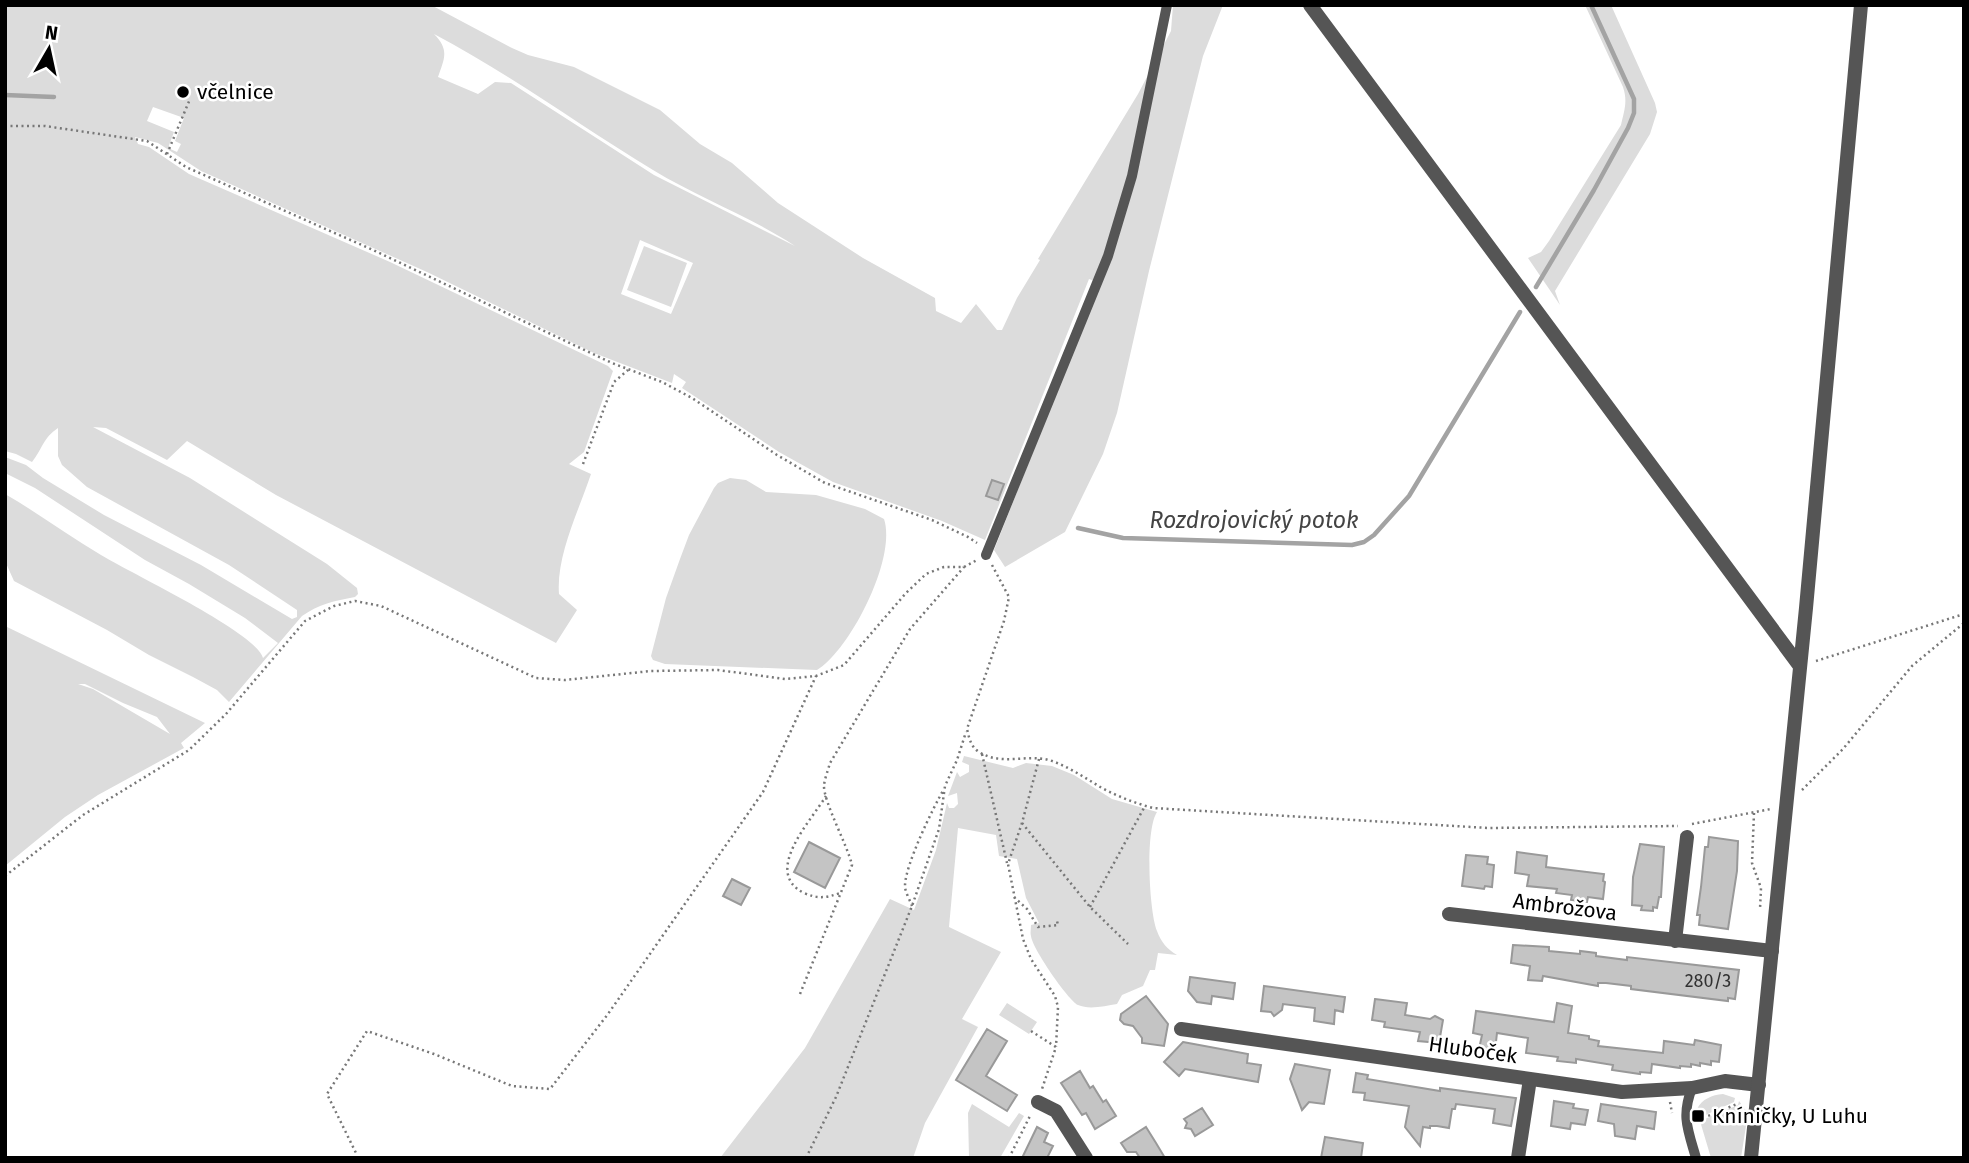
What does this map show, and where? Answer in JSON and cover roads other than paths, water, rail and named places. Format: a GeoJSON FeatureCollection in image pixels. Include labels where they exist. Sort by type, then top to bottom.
{"type":"FeatureCollection","features":[{"type":"Feature","properties":{"kind":"street"},"geometry":{"type":"LineString","coordinates":[[1310,5],[1799,665]]}},
{"type":"Feature","properties":{"kind":"street"},"geometry":{"type":"LineString","coordinates":[[1751,1158],[1861,5]]}},
{"type":"Feature","properties":{"kind":"street"},"geometry":{"type":"LineString","coordinates":[[1675,941],[1685,829]]}},
{"type":"Feature","properties":{"kind":"street","name":"Ambrožova"},"geometry":{"type":"LineString","coordinates":[[1449,914],[1772,951]]}},
{"type":"Feature","properties":{"kind":"street","name":"Hluboček"},"geometry":{"type":"LineString","coordinates":[[1181,1029],[1622,1092],[1692,1088],[1725,1081],[1759,1085]]}},
{"type":"Feature","properties":{"kind":"street"},"geometry":{"type":"LineString","coordinates":[[1518,1158],[1530,1079]]}},
{"type":"Feature","properties":{"kind":"street"},"geometry":{"type":"LineString","coordinates":[[1038,1102],[1056,1111],[1086,1158]]}},
{"type":"Feature","properties":{"kind":"lane"},"geometry":{"type":"LineString","coordinates":[[986,555],[1108,256],[1132,176],[1167,5]]}},
{"type":"Feature","properties":{"kind":"lane"},"geometry":{"type":"LineString","coordinates":[[1692,1088],[1685,1104],[1685,1118],[1696,1158]]}},
{"type":"Feature","properties":{"kind":"waterway","name":"Rozdrojovický potok"},"geometry":{"type":"LineString","coordinates":[[1536,287],[1594,190],[1634,113],[1634,99],[1591,5]]}},
{"type":"Feature","properties":{"kind":"waterway","name":"Rozdrojovický potok"},"geometry":{"type":"LineString","coordinates":[[5,95],[54,97]]}},
{"type":"Feature","properties":{"kind":"waterway","name":"Rozdrojovický potok"},"geometry":{"type":"LineString","coordinates":[[1078,528],[1123,538],[1352,545],[1364,542],[1374,535],[1409,496],[1520,312]]}},
{"type":"Feature","properties":{"kind":"place","name":"včelnice"},"geometry":{"type":"Point","coordinates":[183,92]}},
{"type":"Feature","properties":{"kind":"place","name":"Kníničky, U Luhu"},"geometry":{"type":"Point","coordinates":[1698,1116]}}]}
